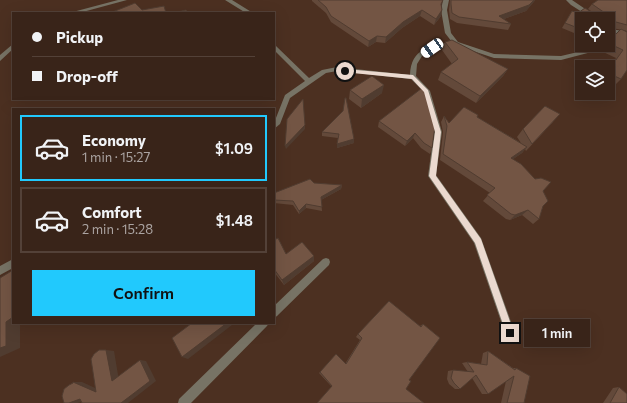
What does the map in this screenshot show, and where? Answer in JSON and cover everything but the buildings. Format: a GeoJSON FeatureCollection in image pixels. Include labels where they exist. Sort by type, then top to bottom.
{"type":"FeatureCollection","features":[{"type":"Feature","properties":{"kind":"street"},"geometry":{"type":"LineString","coordinates":[[76,12],[124,0]]}},
{"type":"Feature","properties":{"kind":"street"},"geometry":{"type":"LineString","coordinates":[[228,0],[248,12]]}},
{"type":"Feature","properties":{"kind":"street"},"geometry":{"type":"LineString","coordinates":[[446,0],[444,10],[448,33],[456,43]]}},
{"type":"Feature","properties":{"kind":"street"},"geometry":{"type":"LineString","coordinates":[[569,0],[586,12]]}},
{"type":"Feature","properties":{"kind":"street"},"geometry":{"type":"LineString","coordinates":[[615,30],[627,34]]}},
{"type":"Feature","properties":{"kind":"street"},"geometry":{"type":"LineString","coordinates":[[413,77],[414,63],[422,54],[432,48],[456,43],[494,56],[561,58],[585,52]]}},
{"type":"Feature","properties":{"kind":"street"},"geometry":{"type":"LineString","coordinates":[[0,59],[12,47]]}},
{"type":"Feature","properties":{"kind":"street"},"geometry":{"type":"LineString","coordinates":[[275,48],[309,82]]}},
{"type":"Feature","properties":{"kind":"street"},"geometry":{"type":"LineString","coordinates":[[275,125],[277,124],[287,97],[324,71],[337,69],[413,77],[427,91],[438,132],[432,176],[478,241],[510,333]]}},
{"type":"Feature","properties":{"kind":"street"},"geometry":{"type":"LineString","coordinates":[[275,312],[326,262]]}},
{"type":"Feature","properties":{"kind":"street"},"geometry":{"type":"LineString","coordinates":[[0,271],[12,264]]}},
{"type":"Feature","properties":{"kind":"street"},"geometry":{"type":"LineString","coordinates":[[183,403],[263,324]]}},
{"type":"Feature","properties":{"kind":"route"},"geometry":{"type":"LineString","coordinates":[[345,71],[413,77],[427,91],[438,132],[432,176],[478,241],[510,333]]}}]}
